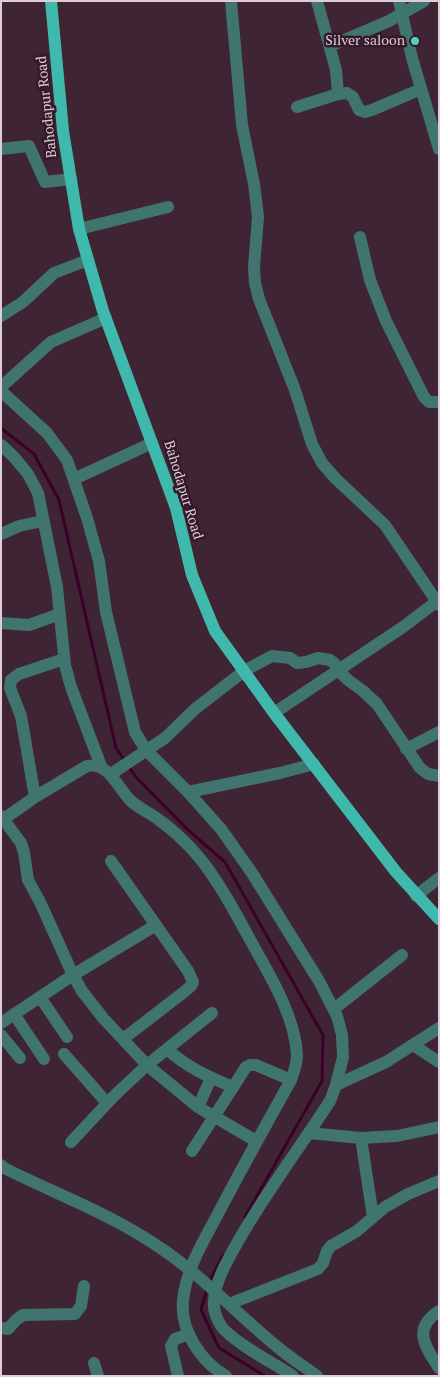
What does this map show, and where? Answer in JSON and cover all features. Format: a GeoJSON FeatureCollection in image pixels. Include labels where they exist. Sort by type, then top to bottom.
{"type":"FeatureCollection","features":[{"type":"Feature","properties":{"kind":"main road","name":"Bahodapur Road"},"geometry":{"type":"LineString","coordinates":[[51,1],[63,131],[79,229],[106,318],[176,508],[192,576],[216,631],[274,713],[396,872],[439,919]]}},
{"type":"Feature","properties":{"kind":"street"},"geometry":{"type":"LineString","coordinates":[[231,1],[242,125],[254,184],[258,217],[254,267],[255,283],[260,299],[295,390],[312,444],[322,463],[335,478],[385,525],[437,604],[274,713]]}},
{"type":"Feature","properties":{"kind":"street"},"geometry":{"type":"LineString","coordinates":[[317,1],[336,70],[338,94]]}},
{"type":"Feature","properties":{"kind":"street"},"geometry":{"type":"LineString","coordinates":[[330,46],[400,8],[424,1]]}},
{"type":"Feature","properties":{"kind":"street"},"geometry":{"type":"LineString","coordinates":[[400,8],[439,149]]}},
{"type":"Feature","properties":{"kind":"street"},"geometry":{"type":"LineString","coordinates":[[297,106],[347,93],[359,110],[365,112],[421,89]]}},
{"type":"Feature","properties":{"kind":"street"},"geometry":{"type":"LineString","coordinates":[[1,149],[28,146],[45,182],[71,179]]}},
{"type":"Feature","properties":{"kind":"street"},"geometry":{"type":"LineString","coordinates":[[79,229],[168,207]]}},
{"type":"Feature","properties":{"kind":"street"},"geometry":{"type":"LineString","coordinates":[[360,237],[370,280],[386,321],[424,397],[429,402],[439,402]]}},
{"type":"Feature","properties":{"kind":"street"},"geometry":{"type":"LineString","coordinates":[[1,316],[23,302],[54,274],[88,260]]}},
{"type":"Feature","properties":{"kind":"street"},"geometry":{"type":"LineString","coordinates":[[1,387],[51,342],[106,318]]}},
{"type":"Feature","properties":{"kind":"street"},"geometry":{"type":"LineString","coordinates":[[1,391],[47,433],[67,460],[99,560],[106,612],[127,705],[142,753],[188,792],[221,829],[252,873],[334,1008],[342,1035],[343,1057],[330,1101],[254,1214],[228,1259],[214,1291],[213,1302],[216,1315],[222,1327],[233,1338],[294,1376]]}},
{"type":"Feature","properties":{"kind":"street"},"geometry":{"type":"LineString","coordinates":[[74,479],[152,443]]}},
{"type":"Feature","properties":{"kind":"street"},"geometry":{"type":"LineString","coordinates":[[1,445],[28,474],[38,493],[57,587],[64,659],[71,687],[110,770],[127,797],[161,821],[205,864],[219,885],[277,990],[294,1039],[297,1056],[291,1080],[256,1141],[192,1270],[183,1301],[183,1320],[189,1334],[208,1362],[226,1376]]}},
{"type":"Feature","properties":{"kind":"street"},"geometry":{"type":"LineString","coordinates":[[1,534],[19,526],[43,521]]}},
{"type":"Feature","properties":{"kind":"street"},"geometry":{"type":"LineString","coordinates":[[1,623],[29,625],[60,614]]}},
{"type":"Feature","properties":{"kind":"street"},"geometry":{"type":"LineString","coordinates":[[256,1141],[198,1107],[146,1065],[88,998],[73,975],[28,880],[21,843],[2,819],[87,766],[92,765],[110,770],[142,753],[165,738],[195,709],[244,671],[272,656],[290,658],[297,663],[318,658],[330,660],[338,670],[377,704],[420,768],[428,774],[439,776]]}},
{"type":"Feature","properties":{"kind":"street"},"geometry":{"type":"LineString","coordinates":[[35,797],[21,716],[10,688],[11,680],[19,674],[64,659]]}},
{"type":"Feature","properties":{"kind":"street"},"geometry":{"type":"LineString","coordinates":[[406,749],[439,732]]}},
{"type":"Feature","properties":{"kind":"street"},"geometry":{"type":"LineString","coordinates":[[188,792],[314,764]]}},
{"type":"Feature","properties":{"kind":"street"},"geometry":{"type":"LineString","coordinates":[[110,860],[191,976],[193,982],[184,992],[123,1039]]}},
{"type":"Feature","properties":{"kind":"street"},"geometry":{"type":"LineString","coordinates":[[416,896],[439,878]]}},
{"type":"Feature","properties":{"kind":"street"},"geometry":{"type":"LineString","coordinates":[[44,1059],[5,1019],[156,925]]}},
{"type":"Feature","properties":{"kind":"street"},"geometry":{"type":"LineString","coordinates":[[334,1008],[402,955]]}},
{"type":"Feature","properties":{"kind":"street"},"geometry":{"type":"LineString","coordinates":[[40,997],[67,1037]]}},
{"type":"Feature","properties":{"kind":"street"},"geometry":{"type":"LineString","coordinates":[[71,1142],[146,1065],[212,1013]]}},
{"type":"Feature","properties":{"kind":"street"},"geometry":{"type":"LineString","coordinates":[[336,1085],[386,1062],[439,1028]]}},
{"type":"Feature","properties":{"kind":"street"},"geometry":{"type":"LineString","coordinates":[[1,1035],[20,1058]]}},
{"type":"Feature","properties":{"kind":"street"},"geometry":{"type":"LineString","coordinates":[[413,1046],[439,1062]]}},
{"type":"Feature","properties":{"kind":"street"},"geometry":{"type":"LineString","coordinates":[[167,1049],[198,1072],[233,1087]]}},
{"type":"Feature","properties":{"kind":"street"},"geometry":{"type":"LineString","coordinates":[[64,1054],[107,1103]]}},
{"type":"Feature","properties":{"kind":"street"},"geometry":{"type":"LineString","coordinates":[[192,1151],[246,1067],[256,1065],[291,1080]]}},
{"type":"Feature","properties":{"kind":"street"},"geometry":{"type":"LineString","coordinates":[[198,1107],[212,1078]]}},
{"type":"Feature","properties":{"kind":"street"},"geometry":{"type":"LineString","coordinates":[[310,1133],[361,1138],[397,1136],[439,1127]]}},
{"type":"Feature","properties":{"kind":"street"},"geometry":{"type":"LineString","coordinates":[[361,1138],[373,1216]]}},
{"type":"Feature","properties":{"kind":"street"},"geometry":{"type":"LineString","coordinates":[[2,1167],[112,1218],[158,1246],[192,1270],[281,1350],[317,1376]]}},
{"type":"Feature","properties":{"kind":"street"},"geometry":{"type":"LineString","coordinates":[[229,1304],[318,1269],[323,1264],[327,1251],[331,1246],[356,1231],[385,1207],[408,1194],[439,1181]]}},
{"type":"Feature","properties":{"kind":"street"},"geometry":{"type":"LineString","coordinates":[[1,1328],[8,1329],[23,1315],[76,1314],[80,1306],[84,1286]]}},
{"type":"Feature","properties":{"kind":"street"},"geometry":{"type":"LineString","coordinates":[[439,1310],[425,1324],[423,1333],[426,1348],[439,1368]]}},
{"type":"Feature","properties":{"kind":"street"},"geometry":{"type":"LineString","coordinates":[[178,1376],[171,1346],[175,1339],[189,1334]]}},
{"type":"Feature","properties":{"kind":"street"},"geometry":{"type":"LineString","coordinates":[[94,1363],[98,1376]]}},
{"type":"Feature","properties":{"kind":"waterway"},"geometry":{"type":"LineString","coordinates":[[1,428],[34,454],[59,500],[116,748],[125,761]]}},
{"type":"Feature","properties":{"kind":"waterway"},"geometry":{"type":"LineString","coordinates":[[128,766],[136,777],[188,830],[225,862],[323,1035],[322,1081],[245,1217]]}},
{"type":"Feature","properties":{"kind":"waterway"},"geometry":{"type":"LineString","coordinates":[[210,1281],[223,1255]]}},
{"type":"Feature","properties":{"kind":"waterway"},"geometry":{"type":"LineString","coordinates":[[207,1289],[201,1310],[219,1348],[265,1376]]}},
{"type":"Feature","properties":{"kind":"place","name":"Silver saloon"},"geometry":{"type":"Point","coordinates":[415,41]}}]}
